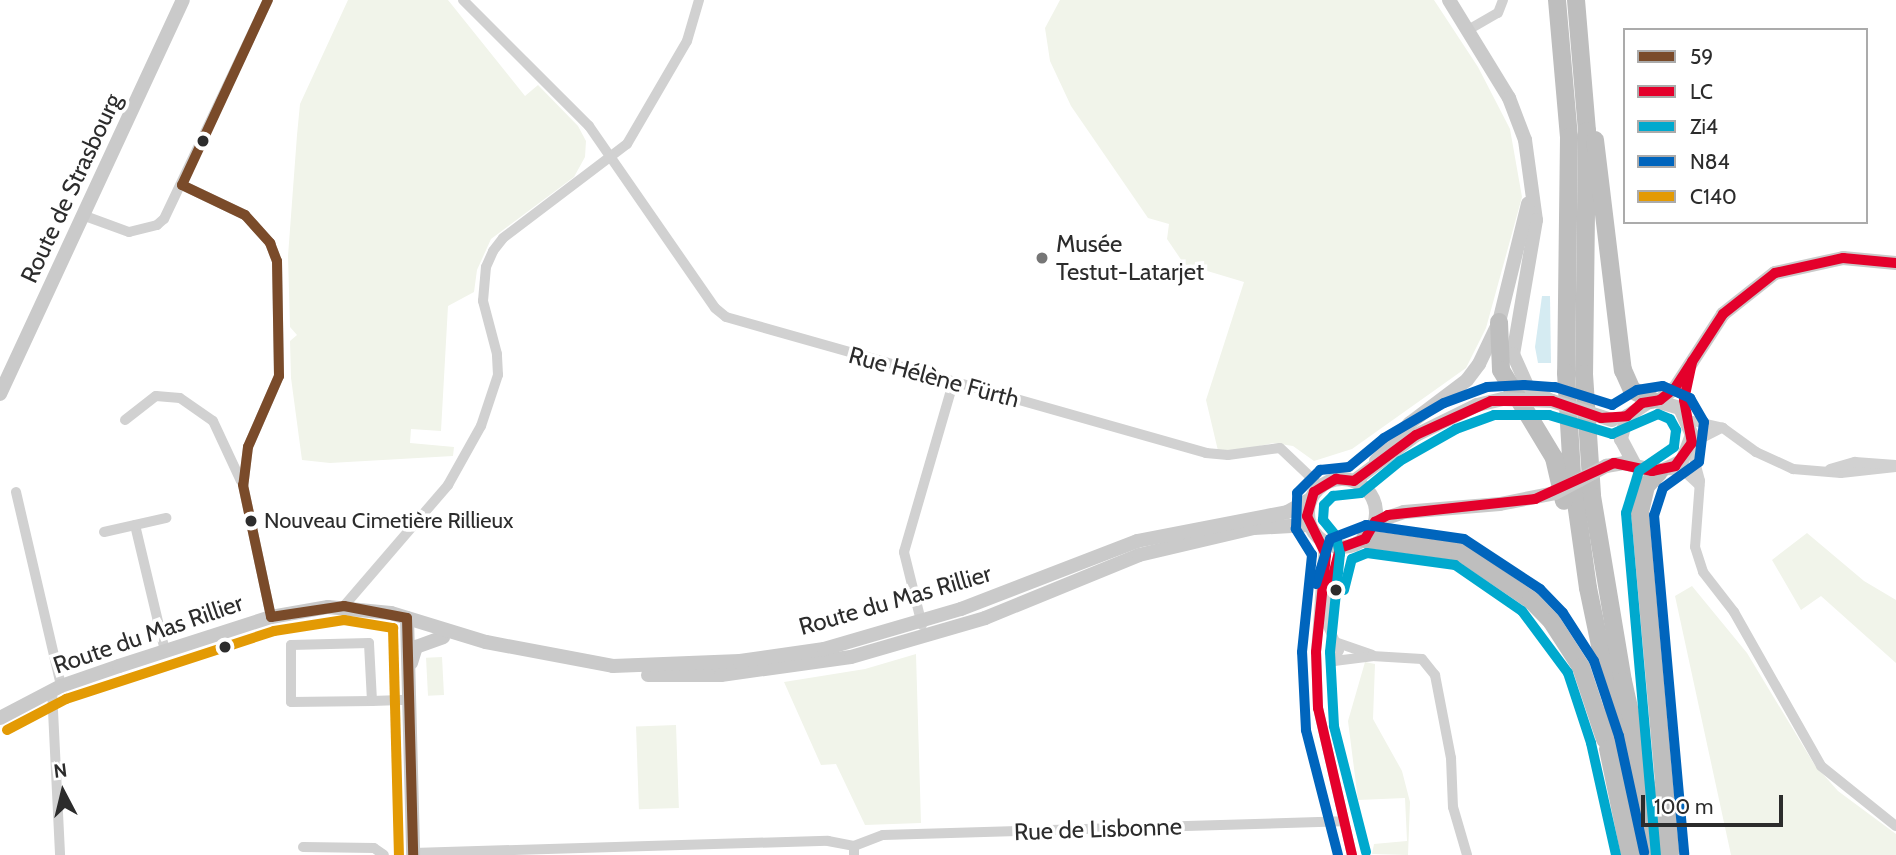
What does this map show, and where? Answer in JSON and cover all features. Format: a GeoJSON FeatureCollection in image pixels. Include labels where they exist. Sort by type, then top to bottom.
{"type":"FeatureCollection","features":[{"type":"Feature","properties":{"kind":"highway"},"geometry":{"type":"LineString","coordinates":[[1558,0],[1569,137],[1566,373],[1573,486],[1588,588],[1644,855]]}},
{"type":"Feature","properties":{"kind":"highway"},"geometry":{"type":"LineString","coordinates":[[1576,0],[1623,370],[1632,390],[1656,400]]}},
{"type":"Feature","properties":{"kind":"highway"},"geometry":{"type":"LineString","coordinates":[[1583,61],[1584,374],[1590,468],[1610,609],[1662,855]]}},
{"type":"Feature","properties":{"kind":"highway"},"geometry":{"type":"LineString","coordinates":[[1499,322],[1497,349],[1506,381],[1558,467],[1605,739],[1630,855]]}},
{"type":"Feature","properties":{"kind":"highway"},"geometry":{"type":"LineString","coordinates":[[1663,471],[1646,486],[1640,513],[1670,855]]}},
{"type":"Feature","properties":{"kind":"highway"},"geometry":{"type":"LineString","coordinates":[[1365,539],[1460,552],[1531,600],[1552,622],[1581,667],[1605,739]]}},
{"type":"Feature","properties":{"kind":"main road","name":"Route de Strasbourg"},"geometry":{"type":"LineString","coordinates":[[0,394],[85,216],[183,0]]}},
{"type":"Feature","properties":{"kind":"main road"},"geometry":{"type":"LineString","coordinates":[[1449,0],[1514,110],[1532,180],[1536,220],[1531,258],[1513,338],[1516,367],[1528,388],[1552,401],[1612,420],[1627,416],[1675,388],[1723,314],[1775,273],[1843,258],[1896,263]]}},
{"type":"Feature","properties":{"kind":"main road"},"geometry":{"type":"LineString","coordinates":[[1354,481],[1410,423],[1467,380],[1499,322],[1523,234],[1532,180]]}},
{"type":"Feature","properties":{"kind":"main road"},"geometry":{"type":"LineString","coordinates":[[1375,522],[1404,512],[1500,504],[1555,493],[1606,466],[1635,465],[1663,471],[1682,461],[1691,445],[1687,417],[1691,365]]}},
{"type":"Feature","properties":{"kind":"main road"},"geometry":{"type":"LineString","coordinates":[[1376,461],[1450,416],[1503,400],[1552,401]]}},
{"type":"Feature","properties":{"kind":"main road"},"geometry":{"type":"LineString","coordinates":[[1656,400],[1687,417]]}},
{"type":"Feature","properties":{"kind":"main road"},"geometry":{"type":"LineString","coordinates":[[1627,416],[1621,439],[1635,465]]}},
{"type":"Feature","properties":{"kind":"main road"},"geometry":{"type":"LineString","coordinates":[[1336,479],[1354,481],[1374,502],[1375,522],[1365,539],[1340,548],[1324,543],[1309,525],[1310,499],[1320,486],[1336,479]]}},
{"type":"Feature","properties":{"kind":"main road","name":"Route du Mas Rillier"},"geometry":{"type":"LineString","coordinates":[[0,718],[57,688],[271,617],[351,607],[564,659],[653,667],[824,649],[921,621],[1138,541],[1287,512],[1310,499]]}},
{"type":"Feature","properties":{"kind":"main road","name":"Route du Mas Rillier"},"geometry":{"type":"LineString","coordinates":[[407,622],[443,637],[594,671],[684,677],[819,663],[985,618],[1139,555],[1254,528],[1309,525]]}},
{"type":"Feature","properties":{"kind":"main road"},"geometry":{"type":"LineString","coordinates":[[407,622],[413,854]]}},
{"type":"Feature","properties":{"kind":"main road"},"geometry":{"type":"LineString","coordinates":[[409,674],[416,647],[443,637]]}},
{"type":"Feature","properties":{"kind":"street"},"geometry":{"type":"LineString","coordinates":[[85,216],[113,229],[144,229],[164,219],[182,186],[268,0]]}},
{"type":"Feature","properties":{"kind":"street","name":"Rue Hélène Fürth"},"geometry":{"type":"LineString","coordinates":[[463,0],[614,157],[715,308],[726,317],[1206,453],[1227,455],[1280,448],[1320,486]]}},
{"type":"Feature","properties":{"kind":"street"},"geometry":{"type":"LineString","coordinates":[[351,607],[448,485],[481,426],[498,375],[497,354],[482,301],[486,267],[493,251],[512,232],[614,157],[641,123],[687,41],[699,0]]}},
{"type":"Feature","properties":{"kind":"street"},"geometry":{"type":"LineString","coordinates":[[1468,30],[1499,13],[1503,0]]}},
{"type":"Feature","properties":{"kind":"street"},"geometry":{"type":"LineString","coordinates":[[182,186],[245,215],[260,227],[277,261],[279,376],[248,447],[243,485]]}},
{"type":"Feature","properties":{"kind":"street"},"geometry":{"type":"LineString","coordinates":[[926,636],[904,552],[953,383]]}},
{"type":"Feature","properties":{"kind":"street"},"geometry":{"type":"LineString","coordinates":[[125,420],[156,396],[180,398],[213,421],[243,485],[271,617]]}},
{"type":"Feature","properties":{"kind":"street"},"geometry":{"type":"LineString","coordinates":[[1687,417],[1723,428],[1780,465],[1830,469],[1855,461],[1896,466]]}},
{"type":"Feature","properties":{"kind":"street"},"geometry":{"type":"LineString","coordinates":[[1723,428],[1691,445],[1699,485],[1696,547],[1703,572],[1734,612],[1821,766],[1896,826]]}},
{"type":"Feature","properties":{"kind":"street"},"geometry":{"type":"LineString","coordinates":[[1663,471],[1684,471],[1699,485]]}},
{"type":"Feature","properties":{"kind":"street"},"geometry":{"type":"LineString","coordinates":[[16,492],[57,688],[60,855]]}},
{"type":"Feature","properties":{"kind":"street"},"geometry":{"type":"LineString","coordinates":[[104,532],[166,518]]}},
{"type":"Feature","properties":{"kind":"street"},"geometry":{"type":"LineString","coordinates":[[135,526],[165,651]]}},
{"type":"Feature","properties":{"kind":"street"},"geometry":{"type":"LineString","coordinates":[[1324,543],[1318,708],[1352,855]]}},
{"type":"Feature","properties":{"kind":"street"},"geometry":{"type":"LineString","coordinates":[[1318,708],[1331,662],[1339,650],[1333,641],[1328,609],[1340,548]]}},
{"type":"Feature","properties":{"kind":"street"},"geometry":{"type":"LineString","coordinates":[[1320,642],[1333,641],[1372,656]]}},
{"type":"Feature","properties":{"kind":"street"},"geometry":{"type":"LineString","coordinates":[[372,701],[369,643],[291,645],[291,702],[372,701],[408,700]]}},
{"type":"Feature","properties":{"kind":"street"},"geometry":{"type":"LineString","coordinates":[[1318,658],[1331,662],[1372,656],[1422,659],[1435,675],[1451,758],[1454,807],[1467,855]]}},
{"type":"Feature","properties":{"kind":"street","name":"Rue de Lisbonne"},"geometry":{"type":"LineString","coordinates":[[854,850],[883,835],[1343,821]]}},
{"type":"Feature","properties":{"kind":"street"},"geometry":{"type":"LineString","coordinates":[[413,854],[828,841],[854,850]]}},
{"type":"Feature","properties":{"kind":"street"},"geometry":{"type":"LineString","coordinates":[[303,847],[374,848],[384,855]]}},
{"type":"Feature","properties":{"kind":"shaded area"},"geometry":{"type":"Polygon","coordinates":[[[348,0],[448,0],[525,96],[538,85],[578,126],[586,141],[585,157],[574,177],[491,239],[477,270],[474,292],[448,306],[441,431],[411,429],[410,443],[454,447],[453,456],[330,463],[302,460],[291,378],[290,341],[297,335],[290,327],[288,256],[300,104],[348,0]]]}},
{"type":"Feature","properties":{"kind":"shaded area"},"geometry":{"type":"Polygon","coordinates":[[[1060,0],[1434,0],[1478,67],[1510,129],[1522,197],[1486,328],[1466,368],[1352,449],[1314,461],[1293,446],[1273,443],[1219,455],[1206,400],[1244,282],[1184,264],[1167,239],[1169,224],[1148,218],[1071,106],[1050,61],[1045,28],[1060,0]]]}},
{"type":"Feature","properties":{"kind":"shaded area"},"geometry":{"type":"Polygon","coordinates":[[[1807,533],[1864,581],[1896,600],[1896,663],[1821,596],[1801,610],[1772,560],[1807,533]]]}},
{"type":"Feature","properties":{"kind":"shaded area"},"geometry":{"type":"Polygon","coordinates":[[[1692,586],[1747,653],[1814,764],[1838,791],[1896,834],[1896,855],[1731,855],[1675,596],[1692,586]]]}},
{"type":"Feature","properties":{"kind":"shaded area"},"geometry":{"type":"Polygon","coordinates":[[[916,654],[921,823],[865,825],[836,764],[821,765],[784,682],[865,669],[916,654]]]}},
{"type":"Feature","properties":{"kind":"shaded area"},"geometry":{"type":"Polygon","coordinates":[[[442,657],[444,695],[428,696],[426,658],[442,657]]]}},
{"type":"Feature","properties":{"kind":"shaded area"},"geometry":{"type":"Polygon","coordinates":[[[1365,662],[1375,664],[1373,719],[1402,771],[1410,802],[1408,855],[1372,854],[1374,844],[1407,841],[1405,798],[1358,800],[1348,721],[1365,662]]]}},
{"type":"Feature","properties":{"kind":"shaded area"},"geometry":{"type":"Polygon","coordinates":[[[676,725],[679,808],[639,809],[636,726],[676,725]]]}},
{"type":"Feature","properties":{"kind":"water"},"geometry":{"type":"Polygon","coordinates":[[[1542,296],[1550,296],[1551,363],[1538,363],[1535,347],[1542,296]]]}},
{"type":"Feature","properties":{"kind":"transit line","name":"59"},"geometry":{"type":"LineString","coordinates":[[182,185],[268,0]]}},
{"type":"Feature","properties":{"kind":"transit line","name":"59"},"geometry":{"type":"LineString","coordinates":[[182,185],[245,215],[270,243],[277,261],[279,376],[248,447],[243,485],[271,617]]}},
{"type":"Feature","properties":{"kind":"transit line","name":"LC"},"geometry":{"type":"LineString","coordinates":[[1352,855],[1318,708],[1316,652],[1326,555],[1307,516],[1314,492],[1336,479],[1354,481],[1416,435],[1491,401],[1552,401],[1601,418],[1627,416],[1642,403],[1660,400],[1675,388],[1723,314],[1775,273],[1843,258],[1896,263]]}},
{"type":"Feature","properties":{"kind":"transit line","name":"LC"},"geometry":{"type":"LineString","coordinates":[[1330,587],[1340,548],[1365,539],[1375,522],[1388,515],[1535,499],[1614,463],[1652,471],[1675,466],[1692,443],[1684,400],[1692,361]]}},
{"type":"Feature","properties":{"kind":"transit line","name":"N84"},"geometry":{"type":"LineString","coordinates":[[1338,855],[1306,730],[1302,652],[1312,555],[1296,529],[1297,493],[1320,470],[1349,467],[1384,438],[1444,403],[1487,387],[1524,385],[1555,387],[1612,405],[1637,390],[1663,386],[1690,398],[1704,422],[1699,462],[1663,488],[1654,515],[1684,854]]}},
{"type":"Feature","properties":{"kind":"transit line","name":"Zi4"},"geometry":{"type":"LineString","coordinates":[[1366,852],[1334,726],[1330,652],[1340,554],[1336,536],[1323,520],[1324,505],[1333,496],[1361,493],[1400,461],[1456,429],[1494,415],[1549,415],[1612,434],[1658,414],[1670,419],[1676,430],[1674,447],[1639,471],[1626,513],[1656,855]]}},
{"type":"Feature","properties":{"kind":"transit line","name":"N84"},"geometry":{"type":"LineString","coordinates":[[1316,584],[1330,539],[1366,525],[1464,539],[1540,589],[1563,613],[1594,661],[1619,736],[1644,852]]}},
{"type":"Feature","properties":{"kind":"transit line","name":"Zi4"},"geometry":{"type":"LineString","coordinates":[[1344,590],[1352,559],[1367,553],[1455,565],[1522,611],[1568,673],[1591,743],[1616,855]]}},
{"type":"Feature","properties":{"kind":"transit line","name":"59"},"geometry":{"type":"LineString","coordinates":[[271,617],[344,606],[407,618],[413,855]]}},
{"type":"Feature","properties":{"kind":"transit line","name":"C140"},"geometry":{"type":"LineString","coordinates":[[7,730],[66,699],[274,631],[344,620],[393,628],[399,855]]}},
{"type":"Feature","properties":{"kind":"place","name":"Musée Testut-Latarjet"},"geometry":{"type":"Point","coordinates":[1042,258]}},
{"type":"Feature","properties":{"kind":"place","name":"Nouveau Cimetière Rillieux"},"geometry":{"type":"Point","coordinates":[251,521]}}]}
